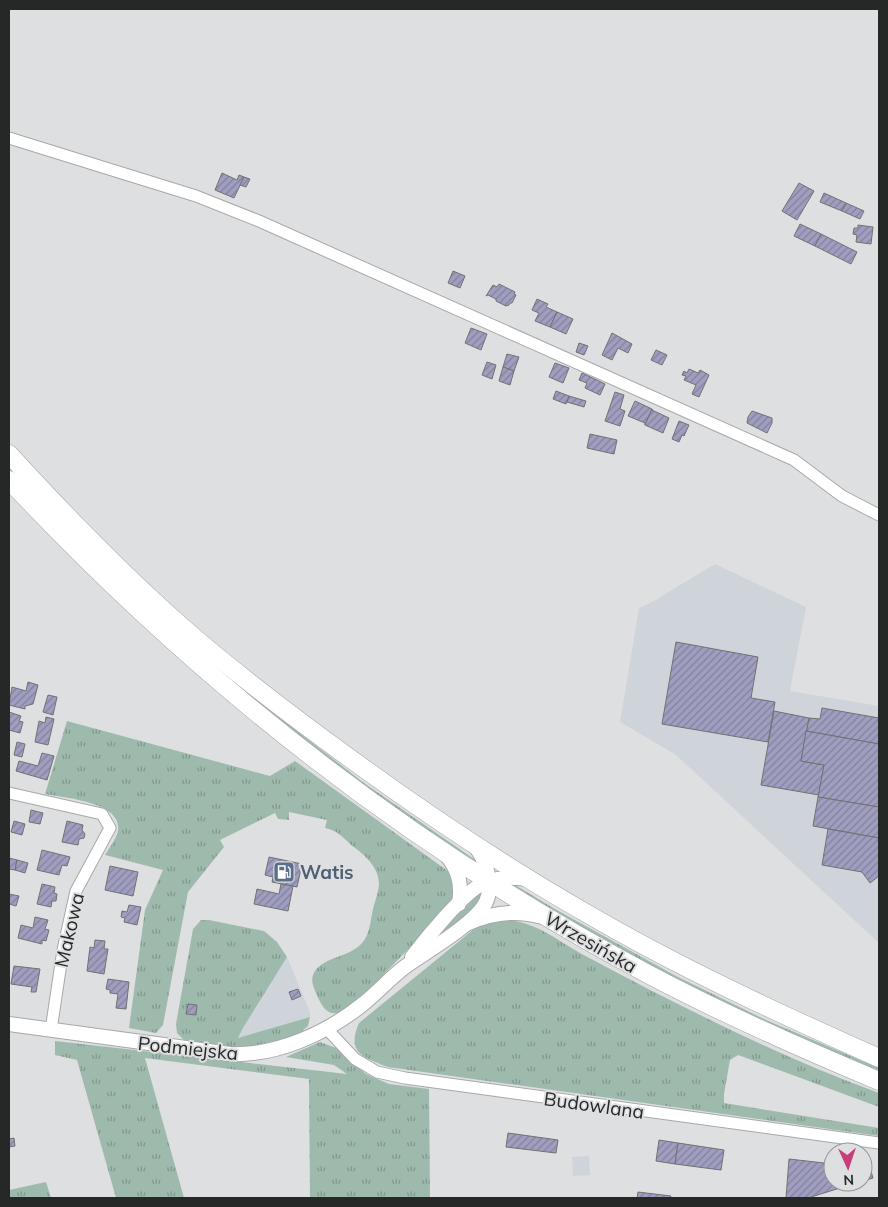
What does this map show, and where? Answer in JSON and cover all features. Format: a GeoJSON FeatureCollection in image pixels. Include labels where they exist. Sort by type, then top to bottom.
{"type":"FeatureCollection","features":[{"type":"Feature","properties":{"kind":"main road","name":"Wrzesińska"},"geometry":{"type":"LineString","coordinates":[[9,454],[93,542],[180,625],[272,701],[393,789],[473,844],[586,913],[700,975],[879,1058]]}},
{"type":"Feature","properties":{"kind":"main road","name":"Wrzesińska"},"geometry":{"type":"LineString","coordinates":[[9,480],[112,586],[167,637],[268,724],[323,767],[488,882],[646,974],[771,1034],[879,1081]]}},
{"type":"Feature","properties":{"kind":"street"},"geometry":{"type":"LineString","coordinates":[[9,138],[196,196],[259,221],[794,460],[842,496],[879,515]]}},
{"type":"Feature","properties":{"kind":"street","name":"Makowa"},"geometry":{"type":"LineString","coordinates":[[9,793],[102,814],[110,828],[76,891],[63,950],[51,1030]]}},
{"type":"Feature","properties":{"kind":"street","name":"Podmiejska"},"geometry":{"type":"LineString","coordinates":[[9,1024],[240,1055],[277,1048],[326,1028],[363,1004],[404,968],[460,928],[484,905],[488,895],[488,882],[484,862],[473,844]]}},
{"type":"Feature","properties":{"kind":"street"},"geometry":{"type":"LineString","coordinates":[[442,850],[459,878],[459,904]]}},
{"type":"Feature","properties":{"kind":"street","name":"Podmiejska"},"geometry":{"type":"LineString","coordinates":[[404,968],[421,945],[476,888],[488,882],[511,877],[531,880]]}},
{"type":"Feature","properties":{"kind":"street"},"geometry":{"type":"LineString","coordinates":[[460,928],[483,917],[509,913],[530,914],[553,920]]}},
{"type":"Feature","properties":{"kind":"street","name":"Budowlana"},"geometry":{"type":"LineString","coordinates":[[326,1028],[355,1060],[377,1072],[405,1078],[879,1144]]}},
{"type":"Feature","properties":{"kind":"shaded area"},"geometry":{"type":"Polygon","coordinates":[[[715,564],[806,607],[790,691],[879,706],[879,943],[676,755],[620,722],[639,608],[715,564]]]}},
{"type":"Feature","properties":{"kind":"shaded area"},"geometry":{"type":"Polygon","coordinates":[[[287,957],[310,1012],[310,1017],[238,1039],[243,1028],[287,957]]]}},
{"type":"Feature","properties":{"kind":"shaded area"},"geometry":{"type":"Polygon","coordinates":[[[589,1156],[590,1175],[573,1176],[572,1157],[589,1156]]]}},
{"type":"Feature","properties":{"kind":"green space"},"geometry":{"type":"Polygon","coordinates":[[[9,463],[260,702],[364,783],[474,859],[479,865],[378,798],[237,688],[67,531],[9,469],[9,463]]]}},
{"type":"Feature","properties":{"kind":"green space"},"geometry":{"type":"Polygon","coordinates":[[[67,721],[270,776],[295,761],[452,874],[453,898],[446,910],[356,1003],[342,1011],[332,1013],[324,1007],[315,991],[312,981],[313,975],[323,964],[360,945],[367,936],[378,889],[378,877],[373,865],[365,856],[339,834],[325,828],[327,820],[289,812],[289,820],[278,819],[275,813],[220,840],[224,847],[188,892],[163,1025],[156,1033],[129,1028],[145,910],[163,870],[105,855],[118,831],[117,821],[112,814],[91,803],[45,794],[67,721]]]}},
{"type":"Feature","properties":{"kind":"green space"},"geometry":{"type":"Polygon","coordinates":[[[502,882],[510,882],[676,976],[766,1020],[879,1068],[879,1074],[675,981],[502,882]]]}},
{"type":"Feature","properties":{"kind":"green space"},"geometry":{"type":"Polygon","coordinates":[[[480,893],[483,898],[473,911],[424,948],[480,893]]]}},
{"type":"Feature","properties":{"kind":"green space"},"geometry":{"type":"Polygon","coordinates":[[[504,919],[535,927],[607,968],[709,1019],[765,1046],[879,1093],[879,1107],[738,1055],[730,1060],[724,1103],[879,1128],[879,1136],[388,1067],[364,1057],[359,1052],[356,1047],[355,1033],[359,1023],[474,929],[492,920],[504,919]]]}},
{"type":"Feature","properties":{"kind":"green space"},"geometry":{"type":"Polygon","coordinates":[[[201,920],[264,931],[277,942],[287,957],[238,1038],[310,1017],[308,1026],[300,1033],[282,1040],[240,1050],[186,1042],[177,1033],[176,1024],[193,929],[201,920]]]}},
{"type":"Feature","properties":{"kind":"green space"},"geometry":{"type":"Polygon","coordinates":[[[55,1041],[347,1074],[334,1065],[286,1057],[320,1042],[336,1048],[366,1074],[389,1084],[429,1089],[430,1198],[310,1198],[309,1079],[145,1058],[184,1198],[116,1198],[77,1060],[55,1055],[55,1041]]]}},
{"type":"Feature","properties":{"kind":"green space"},"geometry":{"type":"Polygon","coordinates":[[[46,1182],[51,1198],[9,1198],[9,1190],[46,1182]]]}},
{"type":"Feature","properties":{"kind":"building"},"geometry":{"type":"Polygon","coordinates":[[[222,173],[237,180],[239,175],[244,177],[234,198],[215,190],[222,173]]]}},
{"type":"Feature","properties":{"kind":"building"},"geometry":{"type":"Polygon","coordinates":[[[244,177],[250,179],[246,187],[240,185],[244,177]]]}},
{"type":"Feature","properties":{"kind":"building"},"geometry":{"type":"Polygon","coordinates":[[[799,183],[814,191],[797,220],[782,211],[799,183]]]}},
{"type":"Feature","properties":{"kind":"building"},"geometry":{"type":"Polygon","coordinates":[[[824,193],[846,203],[842,211],[820,202],[824,193]]]}},
{"type":"Feature","properties":{"kind":"building"},"geometry":{"type":"Polygon","coordinates":[[[846,203],[864,211],[860,219],[842,211],[846,203]]]}},
{"type":"Feature","properties":{"kind":"building"},"geometry":{"type":"Polygon","coordinates":[[[800,224],[821,234],[815,246],[794,236],[800,224]]]}},
{"type":"Feature","properties":{"kind":"building"},"geometry":{"type":"Polygon","coordinates":[[[858,225],[873,227],[871,244],[856,242],[857,235],[853,234],[854,228],[858,228],[858,225]]]}},
{"type":"Feature","properties":{"kind":"building"},"geometry":{"type":"Polygon","coordinates":[[[821,234],[857,252],[851,264],[815,246],[821,234]]]}},
{"type":"Feature","properties":{"kind":"building"},"geometry":{"type":"Polygon","coordinates":[[[453,271],[465,276],[460,288],[448,283],[453,271]]]}},
{"type":"Feature","properties":{"kind":"building"},"geometry":{"type":"Polygon","coordinates":[[[499,284],[515,292],[514,294],[516,295],[509,305],[506,306],[488,295],[486,296],[493,285],[497,287],[499,284]]]}},
{"type":"Feature","properties":{"kind":"building"},"geometry":{"type":"Polygon","coordinates":[[[537,299],[548,304],[546,307],[557,312],[550,327],[535,321],[539,313],[532,310],[537,299]]]}},
{"type":"Feature","properties":{"kind":"building"},"geometry":{"type":"Polygon","coordinates":[[[557,312],[573,319],[566,334],[550,327],[557,312]]]}},
{"type":"Feature","properties":{"kind":"building"},"geometry":{"type":"Polygon","coordinates":[[[471,328],[487,334],[481,350],[465,343],[471,328]]]}},
{"type":"Feature","properties":{"kind":"building"},"geometry":{"type":"Polygon","coordinates":[[[612,333],[632,344],[628,353],[618,348],[612,360],[602,355],[612,333]]]}},
{"type":"Feature","properties":{"kind":"building"},"geometry":{"type":"Polygon","coordinates":[[[579,343],[588,346],[584,355],[576,352],[579,343]]]}},
{"type":"Feature","properties":{"kind":"building"},"geometry":{"type":"Polygon","coordinates":[[[656,350],[667,355],[662,365],[651,360],[656,350]]]}},
{"type":"Feature","properties":{"kind":"building"},"geometry":{"type":"Polygon","coordinates":[[[507,354],[519,357],[514,371],[503,367],[507,354]]]}},
{"type":"Feature","properties":{"kind":"building"},"geometry":{"type":"Polygon","coordinates":[[[487,362],[496,365],[492,379],[482,375],[487,362]]]}},
{"type":"Feature","properties":{"kind":"building"},"geometry":{"type":"Polygon","coordinates":[[[555,363],[569,368],[563,383],[549,377],[555,363]]]}},
{"type":"Feature","properties":{"kind":"building"},"geometry":{"type":"Polygon","coordinates":[[[503,367],[514,371],[510,385],[499,381],[503,367]]]}},
{"type":"Feature","properties":{"kind":"building"},"geometry":{"type":"Polygon","coordinates":[[[689,369],[698,373],[700,370],[709,375],[699,397],[692,394],[696,385],[684,380],[686,376],[682,375],[684,371],[687,373],[689,369]]]}},
{"type":"Feature","properties":{"kind":"building"},"geometry":{"type":"Polygon","coordinates":[[[582,373],[605,384],[600,395],[585,388],[587,383],[579,380],[582,373]]]}},
{"type":"Feature","properties":{"kind":"building"},"geometry":{"type":"Polygon","coordinates":[[[556,391],[569,396],[566,404],[553,399],[556,391]]]}},
{"type":"Feature","properties":{"kind":"building"},"geometry":{"type":"Polygon","coordinates":[[[615,392],[624,395],[620,409],[625,411],[620,426],[605,421],[615,392]]]}},
{"type":"Feature","properties":{"kind":"building"},"geometry":{"type":"Polygon","coordinates":[[[569,396],[586,401],[584,407],[567,402],[569,396]]]}},
{"type":"Feature","properties":{"kind":"building"},"geometry":{"type":"Polygon","coordinates":[[[635,401],[652,409],[645,425],[645,423],[628,416],[635,401]]]}},
{"type":"Feature","properties":{"kind":"building"},"geometry":{"type":"Polygon","coordinates":[[[652,409],[669,418],[663,433],[645,425],[652,409]]]}},
{"type":"Feature","properties":{"kind":"building"},"geometry":{"type":"Polygon","coordinates":[[[752,411],[772,418],[772,423],[767,433],[747,423],[752,411]]]}},
{"type":"Feature","properties":{"kind":"building"},"geometry":{"type":"Polygon","coordinates":[[[679,421],[689,425],[679,442],[672,439],[679,421]]]}},
{"type":"Feature","properties":{"kind":"building"},"geometry":{"type":"Polygon","coordinates":[[[590,434],[617,440],[614,454],[587,448],[590,434]]]}},
{"type":"Feature","properties":{"kind":"building"},"geometry":{"type":"Polygon","coordinates":[[[676,642],[758,657],[751,698],[775,702],[768,742],[662,724],[676,642]]]}},
{"type":"Feature","properties":{"kind":"building"},"geometry":{"type":"Polygon","coordinates":[[[28,682],[38,685],[33,704],[25,706],[25,709],[9,705],[12,687],[26,691],[28,682]]]}},
{"type":"Feature","properties":{"kind":"building"},"geometry":{"type":"Polygon","coordinates":[[[48,695],[57,697],[53,715],[43,712],[48,695]]]}},
{"type":"Feature","properties":{"kind":"building"},"geometry":{"type":"Polygon","coordinates":[[[822,708],[879,718],[879,744],[806,731],[809,718],[820,719],[822,708]]]}},
{"type":"Feature","properties":{"kind":"building"},"geometry":{"type":"Polygon","coordinates":[[[774,711],[809,718],[801,761],[824,765],[819,795],[761,785],[774,711]]]}},
{"type":"Feature","properties":{"kind":"building"},"geometry":{"type":"Polygon","coordinates":[[[9,712],[21,716],[19,721],[23,722],[20,733],[9,730],[9,712]]]}},
{"type":"Feature","properties":{"kind":"building"},"geometry":{"type":"Polygon","coordinates":[[[46,717],[54,719],[48,745],[35,742],[39,721],[45,723],[46,717]]]}},
{"type":"Feature","properties":{"kind":"building"},"geometry":{"type":"Polygon","coordinates":[[[806,731],[879,744],[879,807],[818,797],[824,765],[801,761],[806,731]]]}},
{"type":"Feature","properties":{"kind":"building"},"geometry":{"type":"Polygon","coordinates":[[[17,742],[25,744],[22,757],[14,755],[17,742]]]}},
{"type":"Feature","properties":{"kind":"building"},"geometry":{"type":"Polygon","coordinates":[[[42,753],[54,756],[47,780],[16,771],[19,761],[38,766],[42,753]]]}},
{"type":"Feature","properties":{"kind":"building"},"geometry":{"type":"Polygon","coordinates":[[[818,797],[879,807],[879,838],[813,826],[818,797]]]}},
{"type":"Feature","properties":{"kind":"building"},"geometry":{"type":"Polygon","coordinates":[[[31,810],[43,813],[40,824],[29,822],[31,810]]]}},
{"type":"Feature","properties":{"kind":"building"},"geometry":{"type":"Polygon","coordinates":[[[14,821],[25,824],[22,835],[11,832],[14,821]]]}},
{"type":"Feature","properties":{"kind":"building"},"geometry":{"type":"Polygon","coordinates":[[[67,821],[83,825],[84,838],[79,839],[78,845],[62,842],[67,821]]]}},
{"type":"Feature","properties":{"kind":"building"},"geometry":{"type":"Polygon","coordinates":[[[828,829],[879,838],[879,876],[870,883],[862,872],[822,865],[828,829]]]}},
{"type":"Feature","properties":{"kind":"building"},"geometry":{"type":"Polygon","coordinates":[[[42,850],[70,857],[67,866],[62,865],[59,875],[37,870],[42,850]]]}},
{"type":"Feature","properties":{"kind":"building"},"geometry":{"type":"Polygon","coordinates":[[[269,857],[302,864],[297,887],[272,882],[273,877],[265,875],[269,857]]]}},
{"type":"Feature","properties":{"kind":"building"},"geometry":{"type":"Polygon","coordinates":[[[9,858],[17,860],[15,870],[9,869],[9,858]]]}},
{"type":"Feature","properties":{"kind":"building"},"geometry":{"type":"Polygon","coordinates":[[[17,860],[28,863],[25,873],[15,870],[17,860]]]}},
{"type":"Feature","properties":{"kind":"building"},"geometry":{"type":"Polygon","coordinates":[[[110,866],[138,872],[133,896],[105,890],[110,866]]]}},
{"type":"Feature","properties":{"kind":"building"},"geometry":{"type":"Polygon","coordinates":[[[42,884],[55,887],[56,901],[52,901],[51,907],[37,904],[42,884]]]}},
{"type":"Feature","properties":{"kind":"building"},"geometry":{"type":"Polygon","coordinates":[[[281,884],[293,886],[288,911],[254,904],[257,889],[279,894],[281,884]]]}},
{"type":"Feature","properties":{"kind":"building"},"geometry":{"type":"Polygon","coordinates":[[[9,894],[19,896],[16,906],[9,904],[9,894]]]}},
{"type":"Feature","properties":{"kind":"building"},"geometry":{"type":"Polygon","coordinates":[[[129,905],[141,907],[137,925],[124,922],[125,918],[121,917],[122,911],[127,912],[129,905]]]}},
{"type":"Feature","properties":{"kind":"building"},"geometry":{"type":"Polygon","coordinates":[[[35,917],[48,920],[45,929],[49,930],[46,941],[42,940],[42,944],[18,938],[21,925],[33,928],[35,917]]]}},
{"type":"Feature","properties":{"kind":"building"},"geometry":{"type":"Polygon","coordinates":[[[95,940],[105,941],[104,949],[108,949],[104,974],[87,971],[90,947],[94,948],[95,940]]]}},
{"type":"Feature","properties":{"kind":"building"},"geometry":{"type":"Polygon","coordinates":[[[14,966],[40,969],[36,992],[31,992],[32,987],[11,984],[14,966]]]}},
{"type":"Feature","properties":{"kind":"building"},"geometry":{"type":"Polygon","coordinates":[[[108,979],[129,982],[126,1009],[116,1008],[118,994],[110,993],[110,990],[106,989],[108,979]]]}},
{"type":"Feature","properties":{"kind":"building"},"geometry":{"type":"Polygon","coordinates":[[[298,989],[301,996],[292,1000],[289,992],[298,989]]]}},
{"type":"Feature","properties":{"kind":"building"},"geometry":{"type":"Polygon","coordinates":[[[188,1004],[197,1005],[196,1015],[186,1014],[188,1004]]]}},
{"type":"Feature","properties":{"kind":"building"},"geometry":{"type":"Polygon","coordinates":[[[508,1133],[558,1140],[556,1153],[506,1147],[508,1133]]]}},
{"type":"Feature","properties":{"kind":"building"},"geometry":{"type":"Polygon","coordinates":[[[14,1138],[15,1146],[9,1147],[9,1139],[14,1138]]]}},
{"type":"Feature","properties":{"kind":"building"},"geometry":{"type":"Polygon","coordinates":[[[659,1140],[678,1143],[675,1164],[656,1161],[659,1140]]]}},
{"type":"Feature","properties":{"kind":"building"},"geometry":{"type":"Polygon","coordinates":[[[678,1143],[724,1150],[721,1170],[675,1164],[678,1143]]]}},
{"type":"Feature","properties":{"kind":"building"},"geometry":{"type":"Polygon","coordinates":[[[789,1159],[823,1163],[823,1192],[827,1192],[808,1198],[786,1198],[789,1159]]]}},
{"type":"Feature","properties":{"kind":"building"},"geometry":{"type":"Polygon","coordinates":[[[638,1192],[671,1196],[670,1198],[637,1198],[638,1192]]]}},
{"type":"Feature","properties":{"kind":"place","name":"Watis"},"geometry":{"type":"Point","coordinates":[284,872]}}]}
